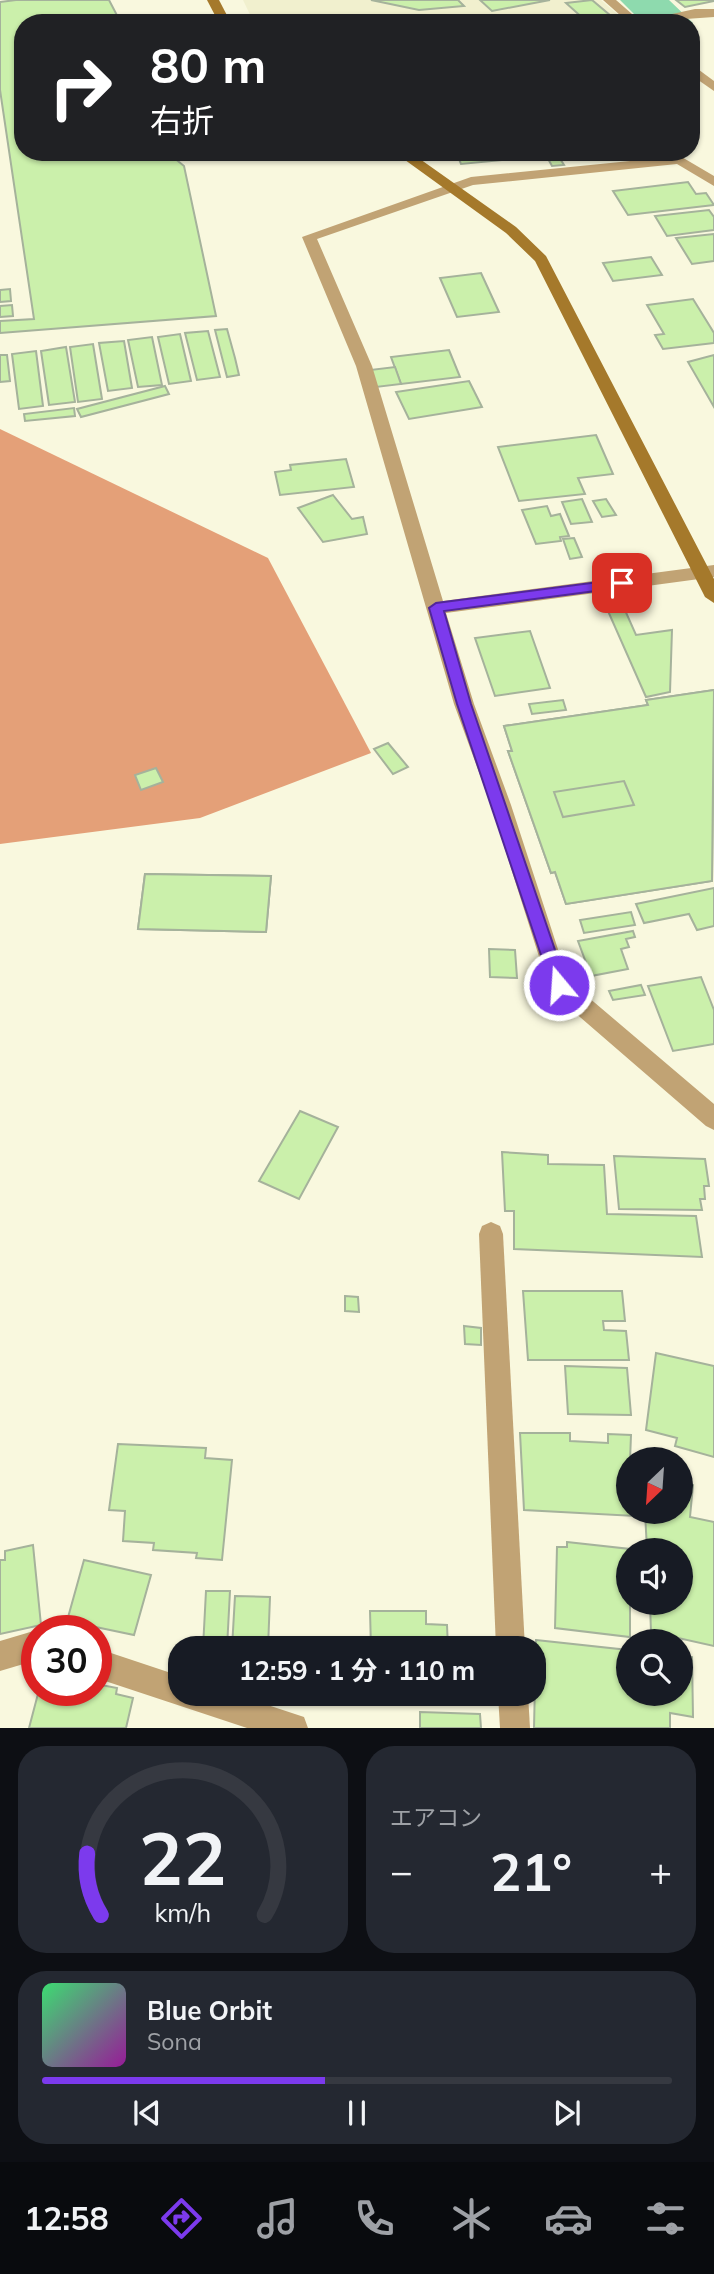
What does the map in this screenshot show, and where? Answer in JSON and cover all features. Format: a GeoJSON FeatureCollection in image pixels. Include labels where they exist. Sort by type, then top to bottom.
{"type":"FeatureCollection","features":[{"type":"Feature","properties":{"kind":"street"},"geometry":{"type":"LineString","coordinates":[[609,0],[628,14]]}},
{"type":"Feature","properties":{"kind":"street"},"geometry":{"type":"LineString","coordinates":[[689,14],[714,13]]}},
{"type":"Feature","properties":{"kind":"street"},"geometry":{"type":"LineString","coordinates":[[700,76],[714,87]]}},
{"type":"Feature","properties":{"kind":"street"},"geometry":{"type":"LineString","coordinates":[[414,161],[511,230],[541,259],[708,572],[714,597]]}},
{"type":"Feature","properties":{"kind":"street"},"geometry":{"type":"LineString","coordinates":[[670,161],[471,181],[309,237],[363,366],[464,704],[559,985],[714,1119]]}},
{"type":"Feature","properties":{"kind":"street"},"geometry":{"type":"LineString","coordinates":[[682,161],[714,182]]}},
{"type":"Feature","properties":{"kind":"street"},"geometry":{"type":"LineString","coordinates":[[436,608],[708,572]]}},
{"type":"Feature","properties":{"kind":"street"},"geometry":{"type":"LineString","coordinates":[[491,1234],[510,1636]]}},
{"type":"Feature","properties":{"kind":"street"},"geometry":{"type":"LineString","coordinates":[[0,1656],[21,1650]]}},
{"type":"Feature","properties":{"kind":"street"},"geometry":{"type":"LineString","coordinates":[[112,1669],[168,1688]]}},
{"type":"Feature","properties":{"kind":"street"},"geometry":{"type":"LineString","coordinates":[[225,1706],[293,1728]]}},
{"type":"Feature","properties":{"kind":"street"},"geometry":{"type":"LineString","coordinates":[[514,1706],[515,1728]]}},
{"type":"Feature","properties":{"kind":"shaded area"},"geometry":{"type":"Polygon","coordinates":[[[243,0],[601,0],[617,14],[250,14],[243,0]]]}},
{"type":"Feature","properties":{"kind":"shaded area"},"geometry":{"type":"Polygon","coordinates":[[[0,429],[268,558],[371,753],[200,818],[0,844],[0,429]]]}},
{"type":"Feature","properties":{"kind":"building"},"geometry":{"type":"Polygon","coordinates":[[[109,0],[116,14],[14,14],[14,161],[178,161],[184,166],[216,316],[0,333],[0,321],[34,319],[0,90],[0,2],[109,0]]]}},
{"type":"Feature","properties":{"kind":"building"},"geometry":{"type":"Polygon","coordinates":[[[371,0],[458,0],[464,6],[419,10],[371,0]]]}},
{"type":"Feature","properties":{"kind":"building"},"geometry":{"type":"Polygon","coordinates":[[[480,0],[550,0],[492,11],[480,0]]]}},
{"type":"Feature","properties":{"kind":"building"},"geometry":{"type":"Polygon","coordinates":[[[592,0],[609,14],[578,14],[566,3],[592,0]]]}},
{"type":"Feature","properties":{"kind":"building"},"geometry":{"type":"Polygon","coordinates":[[[676,0],[714,0],[714,1],[685,7],[676,0]]]}},
{"type":"Feature","properties":{"kind":"building"},"geometry":{"type":"Polygon","coordinates":[[[460,161],[492,161],[461,164],[460,161]]]}},
{"type":"Feature","properties":{"kind":"building"},"geometry":{"type":"Polygon","coordinates":[[[549,161],[561,161],[564,165],[552,166],[549,161]]]}},
{"type":"Feature","properties":{"kind":"building"},"geometry":{"type":"Polygon","coordinates":[[[688,182],[696,194],[706,193],[714,205],[628,215],[613,191],[688,182]]]}},
{"type":"Feature","properties":{"kind":"building"},"geometry":{"type":"Polygon","coordinates":[[[709,210],[714,217],[714,230],[667,236],[655,216],[709,210]]]}},
{"type":"Feature","properties":{"kind":"building"},"geometry":{"type":"Polygon","coordinates":[[[714,234],[714,261],[692,264],[676,238],[714,234]]]}},
{"type":"Feature","properties":{"kind":"building"},"geometry":{"type":"Polygon","coordinates":[[[651,257],[662,275],[613,281],[603,263],[651,257]]]}},
{"type":"Feature","properties":{"kind":"building"},"geometry":{"type":"Polygon","coordinates":[[[481,273],[499,312],[457,317],[440,278],[481,273]]]}},
{"type":"Feature","properties":{"kind":"building"},"geometry":{"type":"Polygon","coordinates":[[[10,289],[11,301],[0,302],[0,290],[10,289]]]}},
{"type":"Feature","properties":{"kind":"building"},"geometry":{"type":"Polygon","coordinates":[[[693,299],[714,333],[714,343],[663,349],[655,335],[664,334],[647,305],[693,299]]]}},
{"type":"Feature","properties":{"kind":"building"},"geometry":{"type":"Polygon","coordinates":[[[12,305],[13,316],[0,317],[0,306],[12,305]]]}},
{"type":"Feature","properties":{"kind":"building"},"geometry":{"type":"Polygon","coordinates":[[[227,329],[239,375],[227,377],[215,330],[227,329]]]}},
{"type":"Feature","properties":{"kind":"building"},"geometry":{"type":"Polygon","coordinates":[[[208,331],[220,377],[197,380],[185,333],[208,331]]]}},
{"type":"Feature","properties":{"kind":"building"},"geometry":{"type":"Polygon","coordinates":[[[180,334],[191,381],[169,384],[158,337],[180,334]]]}},
{"type":"Feature","properties":{"kind":"building"},"geometry":{"type":"Polygon","coordinates":[[[152,337],[162,385],[138,387],[128,340],[152,337]]]}},
{"type":"Feature","properties":{"kind":"building"},"geometry":{"type":"Polygon","coordinates":[[[124,341],[132,388],[108,391],[99,343],[124,341]]]}},
{"type":"Feature","properties":{"kind":"building"},"geometry":{"type":"Polygon","coordinates":[[[93,344],[102,399],[78,402],[70,347],[93,344]]]}},
{"type":"Feature","properties":{"kind":"building"},"geometry":{"type":"Polygon","coordinates":[[[66,347],[75,402],[49,405],[41,351],[66,347]]]}},
{"type":"Feature","properties":{"kind":"building"},"geometry":{"type":"Polygon","coordinates":[[[449,350],[460,377],[401,384],[391,357],[449,350]]]}},
{"type":"Feature","properties":{"kind":"building"},"geometry":{"type":"Polygon","coordinates":[[[36,351],[43,406],[19,409],[12,354],[36,351]]]}},
{"type":"Feature","properties":{"kind":"building"},"geometry":{"type":"Polygon","coordinates":[[[0,355],[7,355],[10,381],[0,382],[0,355]]]}},
{"type":"Feature","properties":{"kind":"building"},"geometry":{"type":"Polygon","coordinates":[[[714,355],[714,407],[688,362],[714,355]]]}},
{"type":"Feature","properties":{"kind":"building"},"geometry":{"type":"Polygon","coordinates":[[[395,367],[401,384],[376,387],[370,370],[395,367]]]}},
{"type":"Feature","properties":{"kind":"building"},"geometry":{"type":"Polygon","coordinates":[[[469,381],[482,407],[409,419],[396,392],[469,381]]]}},
{"type":"Feature","properties":{"kind":"building"},"geometry":{"type":"Polygon","coordinates":[[[165,386],[169,394],[81,417],[77,409],[165,386]]]}},
{"type":"Feature","properties":{"kind":"building"},"geometry":{"type":"Polygon","coordinates":[[[74,408],[75,416],[25,421],[24,414],[74,408]]]}},
{"type":"Feature","properties":{"kind":"building"},"geometry":{"type":"Polygon","coordinates":[[[596,435],[613,474],[578,478],[585,494],[519,501],[498,447],[596,435]]]}},
{"type":"Feature","properties":{"kind":"building"},"geometry":{"type":"Polygon","coordinates":[[[346,459],[354,487],[280,495],[275,472],[291,470],[290,465],[346,459]]]}},
{"type":"Feature","properties":{"kind":"building"},"geometry":{"type":"Polygon","coordinates":[[[333,495],[352,519],[363,517],[367,534],[323,542],[298,508],[333,495]]]}},
{"type":"Feature","properties":{"kind":"building"},"geometry":{"type":"Polygon","coordinates":[[[582,499],[592,522],[571,524],[562,502],[582,499]]]}},
{"type":"Feature","properties":{"kind":"building"},"geometry":{"type":"Polygon","coordinates":[[[606,499],[616,515],[602,517],[593,501],[606,499]]]}},
{"type":"Feature","properties":{"kind":"building"},"geometry":{"type":"Polygon","coordinates":[[[547,506],[551,516],[560,514],[569,536],[560,537],[561,541],[536,544],[522,510],[547,506]]]}},
{"type":"Feature","properties":{"kind":"building"},"geometry":{"type":"Polygon","coordinates":[[[574,538],[582,557],[570,559],[563,539],[574,538]]]}},
{"type":"Feature","properties":{"kind":"building"},"geometry":{"type":"Polygon","coordinates":[[[620,599],[636,635],[672,630],[670,692],[646,697],[604,602],[620,599]]]}},
{"type":"Feature","properties":{"kind":"building"},"geometry":{"type":"Polygon","coordinates":[[[530,631],[550,688],[495,696],[475,638],[530,631]]]}},
{"type":"Feature","properties":{"kind":"building"},"geometry":{"type":"Polygon","coordinates":[[[714,690],[712,881],[566,904],[555,872],[551,873],[508,751],[512,751],[504,726],[648,705],[646,700],[714,690]],[[624,781],[554,792],[563,817],[634,805],[624,781]]]}},
{"type":"Feature","properties":{"kind":"building"},"geometry":{"type":"Polygon","coordinates":[[[714,690],[712,881],[566,904],[555,872],[551,873],[508,751],[512,751],[504,726],[648,705],[646,700],[714,690]]]}},
{"type":"Feature","properties":{"kind":"building"},"geometry":{"type":"Polygon","coordinates":[[[563,700],[566,710],[532,714],[529,704],[563,700]]]}},
{"type":"Feature","properties":{"kind":"building"},"geometry":{"type":"Polygon","coordinates":[[[388,743],[408,767],[393,774],[374,749],[388,743]]]}},
{"type":"Feature","properties":{"kind":"building"},"geometry":{"type":"Polygon","coordinates":[[[156,768],[163,782],[141,790],[135,775],[156,768]]]}},
{"type":"Feature","properties":{"kind":"building"},"geometry":{"type":"Polygon","coordinates":[[[624,781],[634,805],[563,817],[554,792],[624,781]]]}},
{"type":"Feature","properties":{"kind":"building"},"geometry":{"type":"Polygon","coordinates":[[[145,874],[271,876],[266,932],[138,929],[145,874]]]}},
{"type":"Feature","properties":{"kind":"building"},"geometry":{"type":"Polygon","coordinates":[[[145,874],[271,876],[266,932],[138,929],[145,874]]]}},
{"type":"Feature","properties":{"kind":"building"},"geometry":{"type":"Polygon","coordinates":[[[714,888],[714,926],[697,930],[689,914],[644,923],[636,904],[714,888]]]}},
{"type":"Feature","properties":{"kind":"building"},"geometry":{"type":"Polygon","coordinates":[[[631,912],[635,925],[584,933],[580,920],[631,912]]]}},
{"type":"Feature","properties":{"kind":"building"},"geometry":{"type":"Polygon","coordinates":[[[633,931],[635,937],[626,939],[629,947],[621,949],[628,969],[591,976],[578,941],[633,931]]]}},
{"type":"Feature","properties":{"kind":"building"},"geometry":{"type":"Polygon","coordinates":[[[489,949],[515,950],[517,978],[490,977],[489,949]]]}},
{"type":"Feature","properties":{"kind":"building"},"geometry":{"type":"Polygon","coordinates":[[[701,977],[714,1010],[714,1044],[673,1051],[648,986],[701,977]]]}},
{"type":"Feature","properties":{"kind":"building"},"geometry":{"type":"Polygon","coordinates":[[[641,985],[645,995],[613,1000],[609,991],[641,985]]]}},
{"type":"Feature","properties":{"kind":"building"},"geometry":{"type":"Polygon","coordinates":[[[300,1111],[338,1127],[299,1199],[259,1181],[300,1111]]]}},
{"type":"Feature","properties":{"kind":"building"},"geometry":{"type":"Polygon","coordinates":[[[502,1152],[548,1155],[548,1164],[604,1165],[607,1214],[696,1216],[702,1257],[514,1249],[514,1211],[505,1211],[502,1152]]]}},
{"type":"Feature","properties":{"kind":"building"},"geometry":{"type":"Polygon","coordinates":[[[614,1156],[705,1159],[709,1186],[704,1186],[705,1199],[700,1199],[702,1210],[619,1209],[614,1156]]]}},
{"type":"Feature","properties":{"kind":"building"},"geometry":{"type":"Polygon","coordinates":[[[523,1291],[622,1291],[625,1321],[603,1321],[604,1330],[626,1331],[629,1360],[528,1360],[523,1291]]]}},
{"type":"Feature","properties":{"kind":"building"},"geometry":{"type":"Polygon","coordinates":[[[345,1296],[358,1297],[359,1312],[345,1311],[345,1296]]]}},
{"type":"Feature","properties":{"kind":"building"},"geometry":{"type":"Polygon","coordinates":[[[464,1326],[481,1328],[481,1345],[465,1344],[464,1326]]]}},
{"type":"Feature","properties":{"kind":"building"},"geometry":{"type":"Polygon","coordinates":[[[656,1353],[714,1366],[714,1457],[693,1451],[693,1447],[675,1446],[677,1438],[646,1430],[656,1353]]]}},
{"type":"Feature","properties":{"kind":"building"},"geometry":{"type":"Polygon","coordinates":[[[565,1366],[627,1368],[631,1415],[568,1414],[565,1366]]]}},
{"type":"Feature","properties":{"kind":"building"},"geometry":{"type":"Polygon","coordinates":[[[520,1433],[570,1433],[570,1441],[608,1443],[608,1434],[631,1435],[631,1447],[616,1447],[616,1515],[524,1510],[520,1433]]]}},
{"type":"Feature","properties":{"kind":"building"},"geometry":{"type":"Polygon","coordinates":[[[118,1444],[206,1448],[205,1458],[232,1460],[222,1560],[196,1558],[197,1553],[153,1550],[154,1543],[123,1541],[125,1511],[109,1510],[118,1444]]]}},
{"type":"Feature","properties":{"kind":"building"},"geometry":{"type":"Polygon","coordinates":[[[693,1518],[714,1522],[714,1646],[693,1641],[693,1629],[651,1629],[650,1615],[693,1615],[693,1538],[646,1538],[646,1524],[693,1524],[693,1518]]]}},
{"type":"Feature","properties":{"kind":"building"},"geometry":{"type":"Polygon","coordinates":[[[567,1542],[616,1547],[616,1615],[630,1615],[630,1629],[616,1629],[616,1635],[555,1628],[557,1547],[567,1547],[567,1542]]]}},
{"type":"Feature","properties":{"kind":"building"},"geometry":{"type":"Polygon","coordinates":[[[33,1545],[40,1615],[21,1615],[21,1629],[0,1634],[0,1560],[5,1560],[5,1551],[33,1545]]]}},
{"type":"Feature","properties":{"kind":"building"},"geometry":{"type":"Polygon","coordinates":[[[84,1560],[151,1575],[134,1635],[112,1630],[112,1615],[69,1615],[84,1560]]]}},
{"type":"Feature","properties":{"kind":"building"},"geometry":{"type":"Polygon","coordinates":[[[206,1591],[230,1591],[228,1636],[204,1636],[206,1591]]]}},
{"type":"Feature","properties":{"kind":"building"},"geometry":{"type":"Polygon","coordinates":[[[235,1596],[270,1597],[268,1636],[233,1636],[235,1596]]]}},
{"type":"Feature","properties":{"kind":"building"},"geometry":{"type":"Polygon","coordinates":[[[370,1611],[426,1611],[426,1624],[447,1625],[447,1636],[371,1636],[370,1611]]]}},
{"type":"Feature","properties":{"kind":"building"},"geometry":{"type":"Polygon","coordinates":[[[546,1641],[616,1649],[616,1706],[693,1706],[693,1717],[670,1713],[670,1728],[534,1728],[534,1706],[546,1706],[546,1641]]]}},
{"type":"Feature","properties":{"kind":"building"},"geometry":{"type":"Polygon","coordinates":[[[112,1687],[117,1688],[116,1694],[133,1698],[126,1728],[29,1728],[35,1706],[112,1706],[112,1687]]]}},
{"type":"Feature","properties":{"kind":"building"},"geometry":{"type":"Polygon","coordinates":[[[420,1712],[480,1714],[481,1728],[420,1728],[420,1712]]]}},
{"type":"Feature","properties":{"kind":"waterway"},"geometry":{"type":"LineString","coordinates":[[642,0],[660,14]]}},
{"type":"Feature","properties":{"kind":"route"},"geometry":{"type":"LineString","coordinates":[[559,985],[501,805],[464,704],[436,608],[622,583]]}}]}
